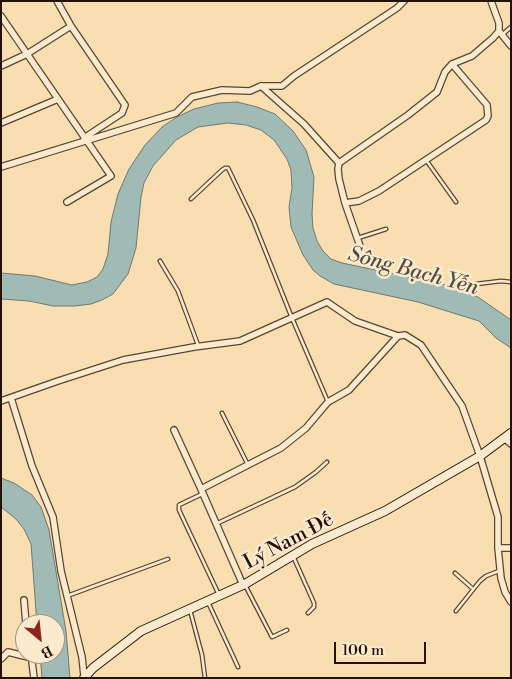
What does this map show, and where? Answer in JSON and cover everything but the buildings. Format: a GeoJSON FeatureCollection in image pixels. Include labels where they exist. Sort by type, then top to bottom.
{"type":"FeatureCollection","features":[{"type":"Feature","properties":{"kind":"street"},"geometry":{"type":"LineString","coordinates":[[57,1],[71,26],[125,106],[122,113],[85,139]]}},
{"type":"Feature","properties":{"kind":"street"},"geometry":{"type":"LineString","coordinates":[[1,167],[85,139],[176,113],[192,96],[222,90],[250,91],[261,86],[282,86],[397,8],[404,1]]}},
{"type":"Feature","properties":{"kind":"street"},"geometry":{"type":"LineString","coordinates":[[491,1],[499,23],[500,33],[511,46]]}},
{"type":"Feature","properties":{"kind":"street"},"geometry":{"type":"LineString","coordinates":[[1,16],[111,176],[67,202]]}},
{"type":"Feature","properties":{"kind":"street"},"geometry":{"type":"LineString","coordinates":[[1,66],[28,54],[71,26]]}},
{"type":"Feature","properties":{"kind":"street"},"geometry":{"type":"LineString","coordinates":[[361,249],[345,203],[339,179],[339,163],[408,115],[437,92],[445,72],[452,64],[472,56],[500,33]]}},
{"type":"Feature","properties":{"kind":"street"},"geometry":{"type":"LineString","coordinates":[[345,203],[359,200],[378,191],[482,123],[488,116],[489,109],[484,100],[452,64]]}},
{"type":"Feature","properties":{"kind":"street"},"geometry":{"type":"LineString","coordinates":[[261,86],[299,120],[339,163]]}},
{"type":"Feature","properties":{"kind":"street"},"geometry":{"type":"LineString","coordinates":[[1,123],[58,99]]}},
{"type":"Feature","properties":{"kind":"street"},"geometry":{"type":"LineString","coordinates":[[1,401],[123,360],[198,346],[240,341],[327,302],[355,321],[398,336],[405,335],[418,342],[459,401],[480,456],[498,517],[500,570],[503,586],[511,602]]}},
{"type":"Feature","properties":{"kind":"street"},"geometry":{"type":"LineString","coordinates":[[202,491],[287,443],[306,428],[328,402],[349,390],[398,336]]}},
{"type":"Feature","properties":{"kind":"street"},"geometry":{"type":"LineString","coordinates":[[11,398],[32,466],[53,517],[58,558],[82,657],[84,677]]}},
{"type":"Feature","properties":{"kind":"street"},"geometry":{"type":"LineString","coordinates":[[174,430],[244,584]]}},
{"type":"Feature","properties":{"kind":"street","name":"Lý Nam Đế"},"geometry":{"type":"LineString","coordinates":[[84,677],[141,631],[244,584],[312,544],[385,511],[509,439]]}},
{"type":"Feature","properties":{"kind":"street"},"geometry":{"type":"LineString","coordinates":[[498,548],[511,548]]}},
{"type":"Feature","properties":{"kind":"street"},"geometry":{"type":"LineString","coordinates":[[24,600],[25,614]]}},
{"type":"Feature","properties":{"kind":"street"},"geometry":{"type":"LineString","coordinates":[[1,659],[8,652],[15,653]]}},
{"type":"Feature","properties":{"kind":"street"},"geometry":{"type":"LineString","coordinates":[[33,664],[34,678]]}},
{"type":"Feature","properties":{"kind":"lane"},"geometry":{"type":"LineString","coordinates":[[500,33],[511,27]]}},
{"type":"Feature","properties":{"kind":"lane"},"geometry":{"type":"LineString","coordinates":[[426,160],[456,202]]}},
{"type":"Feature","properties":{"kind":"lane"},"geometry":{"type":"LineString","coordinates":[[191,199],[222,170],[228,168],[253,220],[328,402]]}},
{"type":"Feature","properties":{"kind":"lane"},"geometry":{"type":"LineString","coordinates":[[357,239],[386,229]]}},
{"type":"Feature","properties":{"kind":"lane"},"geometry":{"type":"LineString","coordinates":[[160,261],[178,291],[198,346]]}},
{"type":"Feature","properties":{"kind":"lane"},"geometry":{"type":"LineString","coordinates":[[476,284],[501,281],[511,282]]}},
{"type":"Feature","properties":{"kind":"lane"},"geometry":{"type":"LineString","coordinates":[[222,413],[248,465]]}},
{"type":"Feature","properties":{"kind":"lane"},"geometry":{"type":"LineString","coordinates":[[216,524],[295,487],[327,462]]}},
{"type":"Feature","properties":{"kind":"lane"},"geometry":{"type":"LineString","coordinates":[[202,491],[179,505],[179,510],[219,596]]}},
{"type":"Feature","properties":{"kind":"lane"},"geometry":{"type":"LineString","coordinates":[[292,555],[314,603],[314,607],[308,613]]}},
{"type":"Feature","properties":{"kind":"lane"},"geometry":{"type":"LineString","coordinates":[[67,596],[168,559]]}},
{"type":"Feature","properties":{"kind":"lane"},"geometry":{"type":"LineString","coordinates":[[456,611],[473,588],[486,576],[500,570]]}},
{"type":"Feature","properties":{"kind":"lane"},"geometry":{"type":"LineString","coordinates":[[455,573],[473,588]]}},
{"type":"Feature","properties":{"kind":"lane"},"geometry":{"type":"LineString","coordinates":[[244,584],[272,637],[287,630]]}},
{"type":"Feature","properties":{"kind":"lane"},"geometry":{"type":"LineString","coordinates":[[207,601],[238,667]]}},
{"type":"Feature","properties":{"kind":"lane"},"geometry":{"type":"LineString","coordinates":[[190,608],[202,655],[204,678]]}},
{"type":"Feature","properties":{"kind":"water"},"geometry":{"type":"Polygon","coordinates":[[[237,102],[275,114],[293,131],[306,150],[314,177],[313,228],[317,241],[331,259],[342,263],[452,286],[478,297],[511,320],[511,348],[496,338],[479,321],[418,302],[334,284],[320,276],[313,270],[303,255],[291,227],[289,207],[292,188],[291,170],[287,159],[274,140],[261,130],[246,125],[228,123],[198,127],[176,140],[153,166],[144,183],[136,248],[128,274],[113,294],[91,304],[75,306],[53,306],[29,301],[1,299],[1,273],[35,276],[72,285],[87,282],[97,277],[103,269],[108,254],[111,222],[118,194],[129,169],[145,145],[162,127],[194,109],[218,103],[237,102]]]}},
{"type":"Feature","properties":{"kind":"water"},"geometry":{"type":"Polygon","coordinates":[[[1,478],[14,483],[32,495],[41,507],[49,530],[63,614],[36,614],[31,544],[24,529],[16,519],[1,507],[1,478]]]}},
{"type":"Feature","properties":{"kind":"water"},"geometry":{"type":"Polygon","coordinates":[[[65,625],[70,678],[42,678],[41,664],[65,664],[65,625]]]}},
{"type":"Feature","properties":{"kind":"water label","name":"Sông Bạch Yến"},"geometry":{"type":"Point","coordinates":[413,272]}}]}
